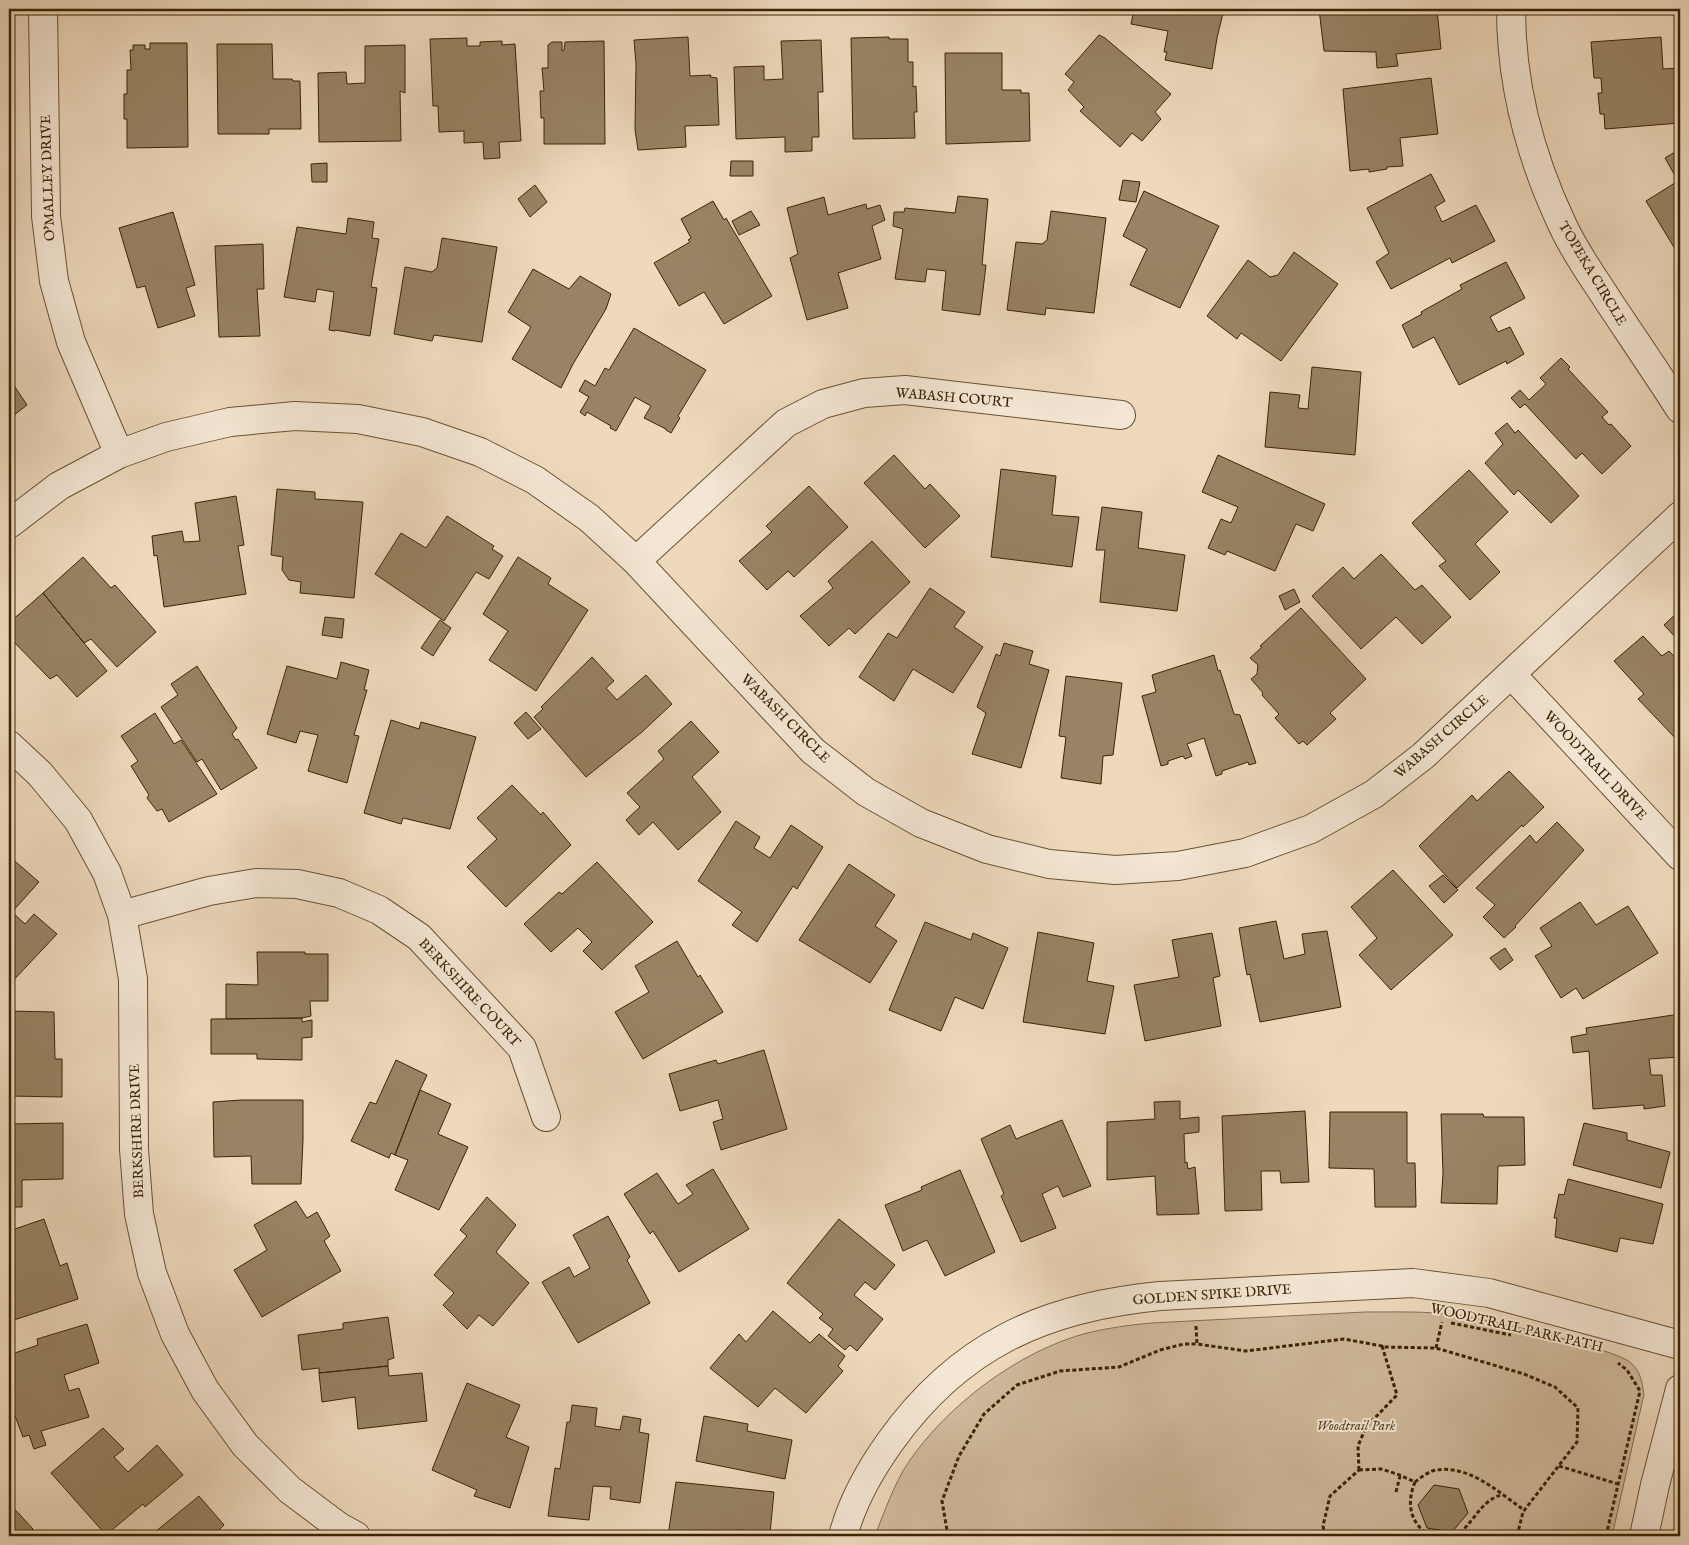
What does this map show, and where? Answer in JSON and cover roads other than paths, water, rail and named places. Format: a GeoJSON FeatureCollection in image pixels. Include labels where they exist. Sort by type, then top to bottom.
{"type":"FeatureCollection","features":[{"type":"Feature","properties":{"kind":"street","name":"O'MALLEY DRIVE"},"geometry":{"type":"LineString","coordinates":[[44,9],[46,216],[54,280],[71,342],[120,454]]}},
{"type":"Feature","properties":{"kind":"street","name":"TOPEKA CIRCLE"},"geometry":{"type":"LineString","coordinates":[[1512,9],[1511,38],[1519,97],[1535,160],[1562,226],[1590,274],[1680,409]]}},
{"type":"Feature","properties":{"kind":"street","name":"WABASH COURT"},"geometry":{"type":"LineString","coordinates":[[636,561],[786,423],[823,404],[864,393],[905,390],[1121,415]]}},
{"type":"Feature","properties":{"kind":"street","name":"WABASH CIRCLE"},"geometry":{"type":"LineString","coordinates":[[9,524],[59,486],[120,454],[166,437],[230,422],[295,416],[358,419],[422,432],[480,452],[535,480],[590,518],[636,561],[813,751],[866,792],[921,824],[987,849],[1049,864],[1116,870],[1178,866],[1245,853],[1311,829],[1374,794],[1423,756],[1680,516]]}},
{"type":"Feature","properties":{"kind":"street","name":"WOODTRAIL DRIVE"},"geometry":{"type":"LineString","coordinates":[[1511,674],[1680,856]]}},
{"type":"Feature","properties":{"kind":"street","name":"BERKSHIRE DRIVE"},"geometry":{"type":"LineString","coordinates":[[9,745],[40,774],[78,820],[107,873],[122,915],[133,979],[134,1149],[139,1214],[152,1273],[174,1334],[205,1390],[245,1445],[290,1490],[338,1526],[356,1536]]}},
{"type":"Feature","properties":{"kind":"street","name":"BERKSHIRE COURT"},"geometry":{"type":"LineString","coordinates":[[122,915],[210,890],[256,883],[297,884],[339,893],[379,910],[419,937],[522,1048],[546,1117]]}},
{"type":"Feature","properties":{"kind":"street","name":"GOLDEN SPIKE DRIVE"},"geometry":{"type":"LineString","coordinates":[[843,1536],[854,1506],[879,1458],[912,1413],[946,1378],[989,1346],[1014,1333],[1060,1314],[1096,1305],[1126,1299],[1160,1296],[1413,1282],[1489,1293],[1680,1344]]}},
{"type":"Feature","properties":{"kind":"street"},"geometry":{"type":"LineString","coordinates":[[1644,1536],[1680,1389]]}},
{"type":"Feature","properties":{"kind":"park label","name":"Woodtrail Park"},"geometry":{"type":"Point","coordinates":[1356,1425]}}]}
